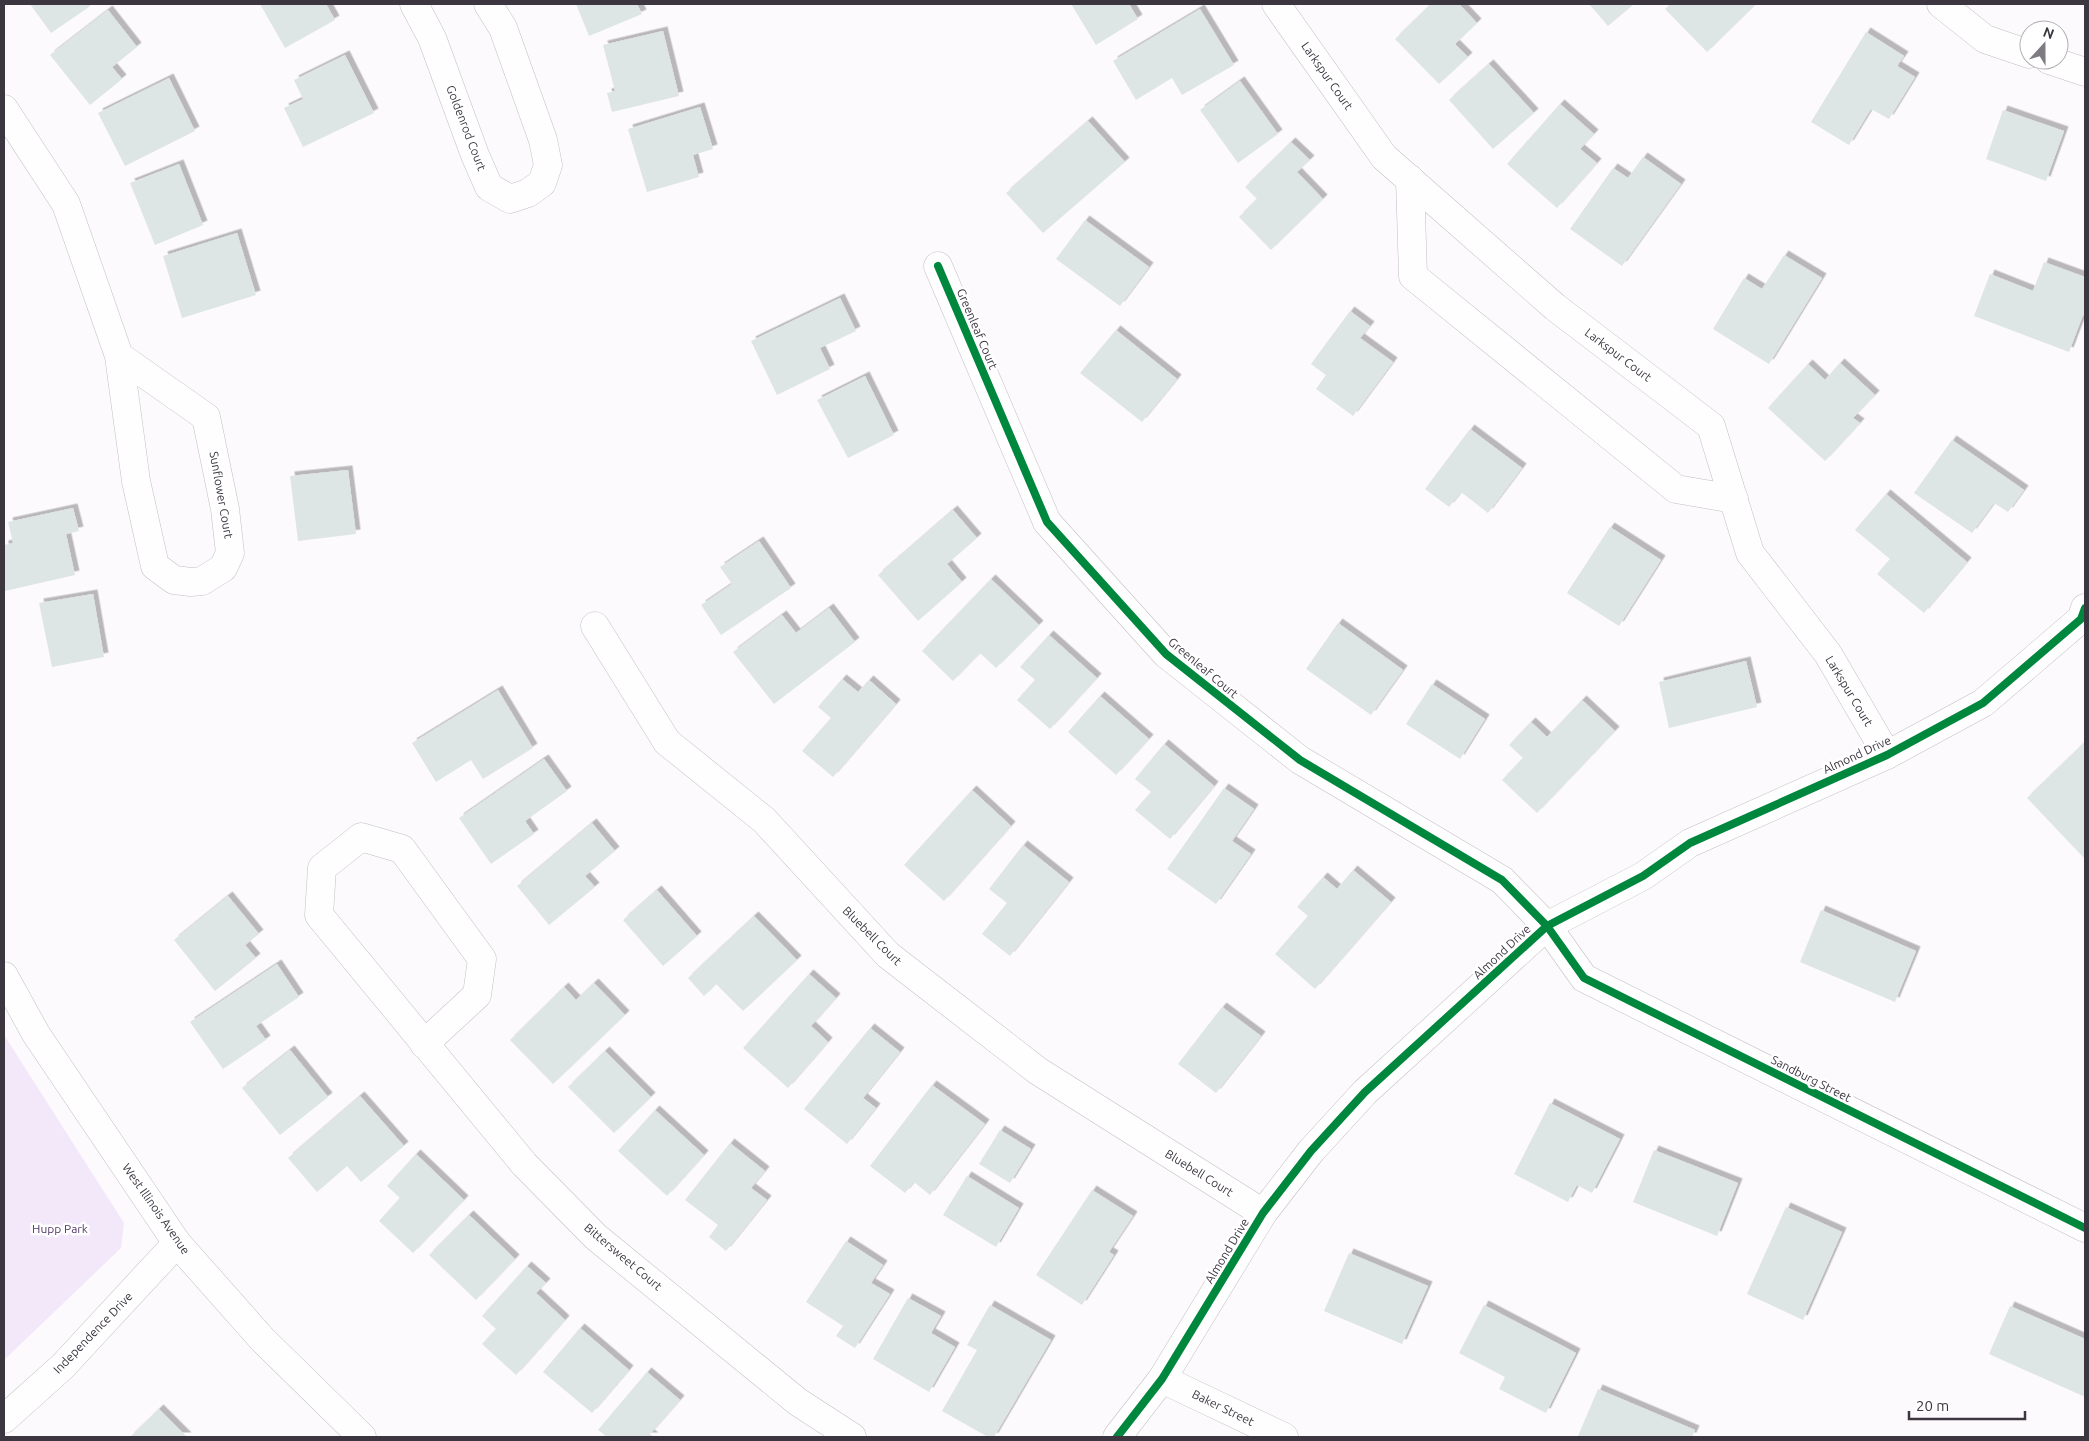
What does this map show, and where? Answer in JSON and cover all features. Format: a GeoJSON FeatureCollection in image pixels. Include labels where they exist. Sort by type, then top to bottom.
{"type":"FeatureCollection","features":[{"type":"Feature","properties":{"kind":"street","name":"Goldenrod Court"},"geometry":{"type":"LineString","coordinates":[[414,4],[432,38],[475,155],[489,187],[510,199],[528,193],[542,183],[548,165],[543,140],[503,28],[488,4]]}},
{"type":"Feature","properties":{"kind":"street","name":"Larkspur Court"},"geometry":{"type":"LineString","coordinates":[[1276,4],[1384,157],[1555,307],[1711,426],[1750,552],[1828,654],[1887,755]]}},
{"type":"Feature","properties":{"kind":"street"},"geometry":{"type":"LineString","coordinates":[[1941,4],[1985,39],[2019,51]]}},
{"type":"Feature","properties":{"kind":"street"},"geometry":{"type":"LineString","coordinates":[[2069,67],[2085,72]]}},
{"type":"Feature","properties":{"kind":"street","name":"Sunflower Court"},"geometry":{"type":"LineString","coordinates":[[4,110],[66,204],[119,356],[136,481],[155,566],[174,580],[202,581],[223,568],[230,553],[225,509],[206,417],[119,356]]}},
{"type":"Feature","properties":{"kind":"street"},"geometry":{"type":"LineString","coordinates":[[1410,179],[1413,276],[1676,489],[1734,499]]}},
{"type":"Feature","properties":{"kind":"street","name":"Greenleaf Court"},"geometry":{"type":"LineString","coordinates":[[938,266],[1047,522],[1166,654],[1300,760],[1502,880],[1547,926]]}},
{"type":"Feature","properties":{"kind":"street","name":"Almond Drive"},"geometry":{"type":"LineString","coordinates":[[1117,1437],[1162,1379],[1263,1213],[1311,1151],[1365,1092],[1547,926],[1643,876],[1690,843],[1887,755],[1983,703],[2084,616]]}},
{"type":"Feature","properties":{"kind":"street","name":"Bluebell Court"},"geometry":{"type":"LineString","coordinates":[[595,626],[667,742],[764,820],[888,955],[1038,1071],[1263,1213]]}},
{"type":"Feature","properties":{"kind":"street","name":"Bittersweet Court"},"geometry":{"type":"LineString","coordinates":[[424,1044],[477,995],[482,959],[402,849],[361,837],[322,868],[319,915],[424,1044],[524,1164],[596,1237],[798,1402],[852,1437]]}},
{"type":"Feature","properties":{"kind":"street","name":"Sandburg Street"},"geometry":{"type":"LineString","coordinates":[[1547,926],[1584,978],[2085,1228]]}},
{"type":"Feature","properties":{"kind":"street","name":"West Illinois Avenue"},"geometry":{"type":"LineString","coordinates":[[4,976],[36,1034],[177,1243],[262,1338],[362,1437]]}},
{"type":"Feature","properties":{"kind":"street","name":"Independence Drive"},"geometry":{"type":"LineString","coordinates":[[4,1419],[63,1366],[177,1243]]}},
{"type":"Feature","properties":{"kind":"street","name":"Baker Street"},"geometry":{"type":"LineString","coordinates":[[1162,1379],[1284,1437]]}},
{"type":"Feature","properties":{"kind":"green space","name":"Hupp Park"},"geometry":{"type":"Polygon","coordinates":[[[4,1035],[124,1223],[121,1248],[4,1360],[4,1035]]]}},
{"type":"Feature","properties":{"kind":"building"},"geometry":{"type":"Polygon","coordinates":[[[30,4],[87,4],[89,7],[51,33],[30,4]]]}},
{"type":"Feature","properties":{"kind":"building"},"geometry":{"type":"Polygon","coordinates":[[[260,4],[326,4],[335,20],[285,48],[260,4]]]}},
{"type":"Feature","properties":{"kind":"building"},"geometry":{"type":"Polygon","coordinates":[[[576,4],[637,4],[642,14],[589,36],[576,4]]]}},
{"type":"Feature","properties":{"kind":"building"},"geometry":{"type":"Polygon","coordinates":[[[1071,4],[1129,4],[1138,19],[1096,45],[1071,4]]]}},
{"type":"Feature","properties":{"kind":"building"},"geometry":{"type":"Polygon","coordinates":[[[1431,4],[1459,4],[1477,23],[1455,44],[1468,57],[1439,84],[1395,39],[1431,4]]]}},
{"type":"Feature","properties":{"kind":"building"},"geometry":{"type":"Polygon","coordinates":[[[1589,4],[1634,4],[1608,26],[1589,4]]]}},
{"type":"Feature","properties":{"kind":"building"},"geometry":{"type":"Polygon","coordinates":[[[1670,4],[1756,4],[1707,52],[1665,9],[1670,4]]]}},
{"type":"Feature","properties":{"kind":"building"},"geometry":{"type":"Polygon","coordinates":[[[1200,9],[1234,65],[1182,95],[1172,78],[1136,100],[1113,61],[1200,9]]]}},
{"type":"Feature","properties":{"kind":"building"},"geometry":{"type":"Polygon","coordinates":[[[108,10],[137,47],[112,67],[122,79],[90,105],[50,55],[108,10]]]}},
{"type":"Feature","properties":{"kind":"building"},"geometry":{"type":"Polygon","coordinates":[[[663,31],[679,96],[612,112],[607,93],[615,91],[603,45],[663,31]]]}},
{"type":"Feature","properties":{"kind":"building"},"geometry":{"type":"Polygon","coordinates":[[[1866,32],[1904,56],[1897,66],[1915,77],[1889,119],[1871,109],[1849,145],[1811,122],[1866,32]]]}},
{"type":"Feature","properties":{"kind":"building"},"geometry":{"type":"Polygon","coordinates":[[[345,55],[374,113],[303,147],[284,108],[303,99],[294,80],[345,55]]]}},
{"type":"Feature","properties":{"kind":"building"},"geometry":{"type":"Polygon","coordinates":[[[1489,64],[1534,113],[1493,149],[1449,100],[1489,64]]]}},
{"type":"Feature","properties":{"kind":"building"},"geometry":{"type":"Polygon","coordinates":[[[169,78],[195,131],[125,166],[98,113],[169,78]]]}},
{"type":"Feature","properties":{"kind":"building"},"geometry":{"type":"Polygon","coordinates":[[[1240,81],[1278,134],[1238,163],[1200,110],[1240,81]]]}},
{"type":"Feature","properties":{"kind":"building"},"geometry":{"type":"Polygon","coordinates":[[[1560,104],[1594,134],[1580,149],[1597,163],[1557,208],[1507,164],[1560,104]]]}},
{"type":"Feature","properties":{"kind":"building"},"geometry":{"type":"Polygon","coordinates":[[[700,107],[713,149],[693,155],[699,177],[647,192],[628,129],[700,107]]]}},
{"type":"Feature","properties":{"kind":"building"},"geometry":{"type":"Polygon","coordinates":[[[2003,110],[2064,131],[2046,181],[1986,159],[2003,110]]]}},
{"type":"Feature","properties":{"kind":"building"},"geometry":{"type":"Polygon","coordinates":[[[1088,121],[1125,162],[1043,233],[1006,193],[1088,121]]]}},
{"type":"Feature","properties":{"kind":"building"},"geometry":{"type":"Polygon","coordinates":[[[1291,142],[1310,160],[1297,172],[1323,199],[1271,250],[1239,217],[1257,199],[1245,187],[1291,142]]]}},
{"type":"Feature","properties":{"kind":"building"},"geometry":{"type":"Polygon","coordinates":[[[1643,157],[1681,184],[1622,266],[1570,229],[1613,168],[1628,178],[1643,157]]]}},
{"type":"Feature","properties":{"kind":"building"},"geometry":{"type":"Polygon","coordinates":[[[179,164],[203,225],[155,245],[130,183],[179,164]]]}},
{"type":"Feature","properties":{"kind":"building"},"geometry":{"type":"Polygon","coordinates":[[[1085,220],[1149,267],[1120,306],[1056,259],[1085,220]]]}},
{"type":"Feature","properties":{"kind":"building"},"geometry":{"type":"Polygon","coordinates":[[[237,233],[256,295],[182,318],[163,256],[237,233]]]}},
{"type":"Feature","properties":{"kind":"building"},"geometry":{"type":"Polygon","coordinates":[[[1784,255],[1822,278],[1769,364],[1713,329],[1744,278],[1762,289],[1784,255]]]}},
{"type":"Feature","properties":{"kind":"building"},"geometry":{"type":"Polygon","coordinates":[[[2044,262],[2085,277],[2085,316],[2083,315],[2069,352],[1974,316],[1990,274],[2033,291],[2044,262]]]}},
{"type":"Feature","properties":{"kind":"building"},"geometry":{"type":"Polygon","coordinates":[[[840,298],[856,331],[820,348],[830,369],[777,395],[751,341],[840,298]]]}},
{"type":"Feature","properties":{"kind":"building"},"geometry":{"type":"Polygon","coordinates":[[[1350,311],[1370,326],[1360,338],[1393,362],[1353,416],[1316,389],[1326,375],[1311,364],[1350,311]]]}},
{"type":"Feature","properties":{"kind":"building"},"geometry":{"type":"Polygon","coordinates":[[[1116,330],[1177,379],[1142,422],[1080,373],[1116,330]]]}},
{"type":"Feature","properties":{"kind":"building"},"geometry":{"type":"Polygon","coordinates":[[[1840,363],[1875,395],[1853,418],[1860,423],[1825,461],[1768,408],[1808,364],[1825,380],[1840,363]]]}},
{"type":"Feature","properties":{"kind":"building"},"geometry":{"type":"Polygon","coordinates":[[[865,376],[894,435],[848,458],[817,400],[865,376]]]}},
{"type":"Feature","properties":{"kind":"building"},"geometry":{"type":"Polygon","coordinates":[[[1470,429],[1522,468],[1488,513],[1461,492],[1449,507],[1425,489],[1470,429]]]}},
{"type":"Feature","properties":{"kind":"building"},"geometry":{"type":"Polygon","coordinates":[[[1952,440],[2024,490],[2008,512],[1994,503],[1972,533],[1914,493],[1952,440]]]}},
{"type":"Feature","properties":{"kind":"building"},"geometry":{"type":"Polygon","coordinates":[[[348,470],[356,534],[298,541],[290,476],[348,470]]]}},
{"type":"Feature","properties":{"kind":"building"},"geometry":{"type":"Polygon","coordinates":[[[1886,494],[1967,562],[1924,613],[1877,574],[1890,559],[1855,530],[1886,494]]]}},
{"type":"Feature","properties":{"kind":"building"},"geometry":{"type":"Polygon","coordinates":[[[73,508],[79,531],[66,534],[75,575],[5,591],[4,545],[13,543],[8,522],[73,508]]]}},
{"type":"Feature","properties":{"kind":"building"},"geometry":{"type":"Polygon","coordinates":[[[953,510],[977,538],[947,564],[962,582],[918,621],[878,575],[953,510]]]}},
{"type":"Feature","properties":{"kind":"building"},"geometry":{"type":"Polygon","coordinates":[[[1610,527],[1661,560],[1619,626],[1567,593],[1610,527]]]}},
{"type":"Feature","properties":{"kind":"building"},"geometry":{"type":"Polygon","coordinates":[[[759,541],[791,588],[721,635],[701,605],[732,584],[720,567],[759,541]]]}},
{"type":"Feature","properties":{"kind":"building"},"geometry":{"type":"Polygon","coordinates":[[[991,579],[1039,625],[996,668],[980,653],[953,681],[922,651],[991,579]]]}},
{"type":"Feature","properties":{"kind":"building"},"geometry":{"type":"Polygon","coordinates":[[[93,594],[104,657],[52,667],[39,603],[93,594]]]}},
{"type":"Feature","properties":{"kind":"building"},"geometry":{"type":"Polygon","coordinates":[[[829,608],[855,642],[774,704],[733,652],[782,615],[796,633],[829,608]]]}},
{"type":"Feature","properties":{"kind":"building"},"geometry":{"type":"Polygon","coordinates":[[[1338,623],[1403,670],[1371,715],[1306,669],[1338,623]]]}},
{"type":"Feature","properties":{"kind":"building"},"geometry":{"type":"Polygon","coordinates":[[[1049,635],[1097,678],[1050,729],[1017,700],[1035,680],[1020,667],[1049,635]]]}},
{"type":"Feature","properties":{"kind":"building"},"geometry":{"type":"Polygon","coordinates":[[[1746,661],[1757,707],[1669,728],[1659,682],[1746,661]]]}},
{"type":"Feature","properties":{"kind":"building"},"geometry":{"type":"Polygon","coordinates":[[[842,679],[858,692],[869,680],[896,704],[833,777],[802,751],[831,718],[818,707],[842,679]]]}},
{"type":"Feature","properties":{"kind":"building"},"geometry":{"type":"Polygon","coordinates":[[[1432,684],[1485,719],[1460,759],[1406,724],[1432,684]]]}},
{"type":"Feature","properties":{"kind":"building"},"geometry":{"type":"Polygon","coordinates":[[[498,690],[533,748],[483,779],[471,760],[436,782],[412,743],[498,690]]]}},
{"type":"Feature","properties":{"kind":"building"},"geometry":{"type":"Polygon","coordinates":[[[1100,696],[1149,739],[1116,775],[1068,732],[1100,696]]]}},
{"type":"Feature","properties":{"kind":"building"},"geometry":{"type":"Polygon","coordinates":[[[1582,700],[1615,731],[1537,813],[1502,780],[1523,758],[1509,745],[1531,722],[1547,737],[1582,700]]]}},
{"type":"Feature","properties":{"kind":"building"},"geometry":{"type":"Polygon","coordinates":[[[2085,742],[2085,859],[2027,798],[2085,742]]]}},
{"type":"Feature","properties":{"kind":"building"},"geometry":{"type":"Polygon","coordinates":[[[1164,744],[1214,786],[1170,839],[1135,810],[1151,792],[1135,779],[1164,744]]]}},
{"type":"Feature","properties":{"kind":"building"},"geometry":{"type":"Polygon","coordinates":[[[544,759],[567,791],[525,821],[534,834],[491,864],[459,818],[544,759]]]}},
{"type":"Feature","properties":{"kind":"building"},"geometry":{"type":"Polygon","coordinates":[[[1224,788],[1254,809],[1232,841],[1251,854],[1216,904],[1167,869],[1224,788]]]}},
{"type":"Feature","properties":{"kind":"building"},"geometry":{"type":"Polygon","coordinates":[[[972,790],[1011,826],[944,901],[904,865],[972,790]]]}},
{"type":"Feature","properties":{"kind":"building"},"geometry":{"type":"Polygon","coordinates":[[[592,823],[615,851],[585,876],[595,887],[549,925],[517,886],[592,823]]]}},
{"type":"Feature","properties":{"kind":"building"},"geometry":{"type":"Polygon","coordinates":[[[1023,845],[1069,882],[1010,956],[982,934],[1007,903],[989,889],[1023,845]]]}},
{"type":"Feature","properties":{"kind":"building"},"geometry":{"type":"Polygon","coordinates":[[[1353,870],[1391,902],[1315,989],[1275,954],[1308,916],[1297,907],[1323,877],[1337,889],[1353,870]]]}},
{"type":"Feature","properties":{"kind":"building"},"geometry":{"type":"Polygon","coordinates":[[[657,890],[697,936],[663,966],[623,920],[657,890]]]}},
{"type":"Feature","properties":{"kind":"building"},"geometry":{"type":"Polygon","coordinates":[[[228,896],[259,934],[245,945],[256,958],[215,991],[174,940],[228,896]]]}},
{"type":"Feature","properties":{"kind":"building"},"geometry":{"type":"Polygon","coordinates":[[[1821,910],[1916,951],[1895,1002],[1800,962],[1821,910]]]}},
{"type":"Feature","properties":{"kind":"building"},"geometry":{"type":"Polygon","coordinates":[[[754,916],[797,960],[743,1011],[716,984],[704,996],[688,978],[754,916]]]}},
{"type":"Feature","properties":{"kind":"building"},"geometry":{"type":"Polygon","coordinates":[[[277,964],[299,997],[256,1026],[266,1040],[223,1069],[190,1022],[277,964]]]}},
{"type":"Feature","properties":{"kind":"building"},"geometry":{"type":"Polygon","coordinates":[[[809,974],[836,998],[811,1026],[828,1042],[788,1088],[743,1048],[809,974]]]}},
{"type":"Feature","properties":{"kind":"building"},"geometry":{"type":"Polygon","coordinates":[[[594,983],[625,1015],[553,1084],[510,1040],[564,987],[576,1000],[594,983]]]}},
{"type":"Feature","properties":{"kind":"building"},"geometry":{"type":"Polygon","coordinates":[[[1222,1007],[1261,1036],[1216,1093],[1178,1064],[1222,1007]]]}},
{"type":"Feature","properties":{"kind":"building"},"geometry":{"type":"Polygon","coordinates":[[[870,1028],[900,1052],[863,1098],[876,1108],[847,1144],[804,1109],[870,1028]]]}},
{"type":"Feature","properties":{"kind":"building"},"geometry":{"type":"Polygon","coordinates":[[[290,1050],[328,1097],[280,1135],[242,1088],[290,1050]]]}},
{"type":"Feature","properties":{"kind":"building"},"geometry":{"type":"Polygon","coordinates":[[[605,1051],[651,1097],[614,1133],[568,1087],[605,1051]]]}},
{"type":"Feature","properties":{"kind":"building"},"geometry":{"type":"Polygon","coordinates":[[[932,1085],[985,1124],[930,1195],[914,1182],[905,1193],[870,1166],[932,1085]]]}},
{"type":"Feature","properties":{"kind":"building"},"geometry":{"type":"Polygon","coordinates":[[[360,1096],[404,1146],[361,1182],[347,1166],[317,1192],[288,1158],[360,1096]]]}},
{"type":"Feature","properties":{"kind":"building"},"geometry":{"type":"Polygon","coordinates":[[[1550,1103],[1620,1139],[1592,1193],[1577,1185],[1568,1202],[1514,1174],[1550,1103]]]}},
{"type":"Feature","properties":{"kind":"building"},"geometry":{"type":"Polygon","coordinates":[[[655,1110],[704,1155],[667,1196],[618,1151],[655,1110]]]}},
{"type":"Feature","properties":{"kind":"building"},"geometry":{"type":"Polygon","coordinates":[[[1000,1130],[1031,1149],[1010,1183],[979,1164],[1000,1130]]]}},
{"type":"Feature","properties":{"kind":"building"},"geometry":{"type":"Polygon","coordinates":[[[730,1143],[765,1171],[751,1188],[767,1200],[726,1251],[709,1237],[718,1225],[685,1200],[730,1143]]]}},
{"type":"Feature","properties":{"kind":"building"},"geometry":{"type":"Polygon","coordinates":[[[1654,1150],[1738,1183],[1717,1236],[1633,1202],[1654,1150]]]}},
{"type":"Feature","properties":{"kind":"building"},"geometry":{"type":"Polygon","coordinates":[[[416,1154],[464,1200],[413,1253],[379,1221],[400,1198],[387,1186],[416,1154]]]}},
{"type":"Feature","properties":{"kind":"building"},"geometry":{"type":"Polygon","coordinates":[[[967,1176],[1019,1208],[996,1247],[943,1215],[967,1176]]]}},
{"type":"Feature","properties":{"kind":"building"},"geometry":{"type":"Polygon","coordinates":[[[1092,1190],[1133,1216],[1109,1252],[1114,1255],[1082,1305],[1036,1275],[1092,1190]]]}},
{"type":"Feature","properties":{"kind":"building"},"geometry":{"type":"Polygon","coordinates":[[[1786,1207],[1842,1232],[1803,1320],[1747,1294],[1786,1207]]]}},
{"type":"Feature","properties":{"kind":"building"},"geometry":{"type":"Polygon","coordinates":[[[469,1215],[515,1259],[476,1300],[429,1255],[469,1215]]]}},
{"type":"Feature","properties":{"kind":"building"},"geometry":{"type":"Polygon","coordinates":[[[846,1241],[883,1265],[871,1283],[890,1294],[855,1348],[836,1336],[843,1326],[806,1302],[846,1241]]]}},
{"type":"Feature","properties":{"kind":"building"},"geometry":{"type":"Polygon","coordinates":[[[1349,1253],[1428,1286],[1402,1344],[1324,1311],[1349,1253]]]}},
{"type":"Feature","properties":{"kind":"building"},"geometry":{"type":"Polygon","coordinates":[[[527,1266],[546,1283],[536,1293],[565,1320],[516,1375],[482,1344],[496,1329],[482,1316],[527,1266]]]}},
{"type":"Feature","properties":{"kind":"building"},"geometry":{"type":"Polygon","coordinates":[[[908,1298],[941,1316],[931,1333],[955,1347],[929,1392],[873,1359],[908,1298]]]}},
{"type":"Feature","properties":{"kind":"building"},"geometry":{"type":"Polygon","coordinates":[[[990,1305],[1051,1340],[994,1437],[988,1437],[942,1411],[977,1350],[967,1345],[990,1305]]]}},
{"type":"Feature","properties":{"kind":"building"},"geometry":{"type":"Polygon","coordinates":[[[1484,1305],[1576,1353],[1546,1413],[1499,1389],[1505,1377],[1459,1353],[1484,1305]]]}},
{"type":"Feature","properties":{"kind":"building"},"geometry":{"type":"Polygon","coordinates":[[[2010,1306],[2085,1339],[2085,1397],[1989,1354],[2010,1306]]]}},
{"type":"Feature","properties":{"kind":"building"},"geometry":{"type":"Polygon","coordinates":[[[580,1328],[629,1370],[592,1413],[543,1372],[580,1328]]]}},
{"type":"Feature","properties":{"kind":"building"},"geometry":{"type":"Polygon","coordinates":[[[647,1372],[680,1400],[650,1434],[654,1437],[607,1437],[598,1430],[647,1372]]]}},
{"type":"Feature","properties":{"kind":"building"},"geometry":{"type":"Polygon","coordinates":[[[1598,1389],[1695,1430],[1692,1437],[1578,1436],[1598,1389]]]}},
{"type":"Feature","properties":{"kind":"building"},"geometry":{"type":"Polygon","coordinates":[[[159,1409],[187,1437],[130,1437],[159,1409]]]}},
{"type":"Feature","properties":{"kind":"cycle path"},"geometry":{"type":"LineString","coordinates":[[938,266],[1047,522],[1166,654],[1300,760],[1502,880],[1547,926],[1584,978],[2085,1228]]}},
{"type":"Feature","properties":{"kind":"cycle path"},"geometry":{"type":"LineString","coordinates":[[1117,1437],[1162,1379],[1263,1213],[1311,1151],[1365,1092],[1547,926],[1643,876],[1690,843],[1887,755],[1983,703],[2081,619],[2085,608]]}}]}
